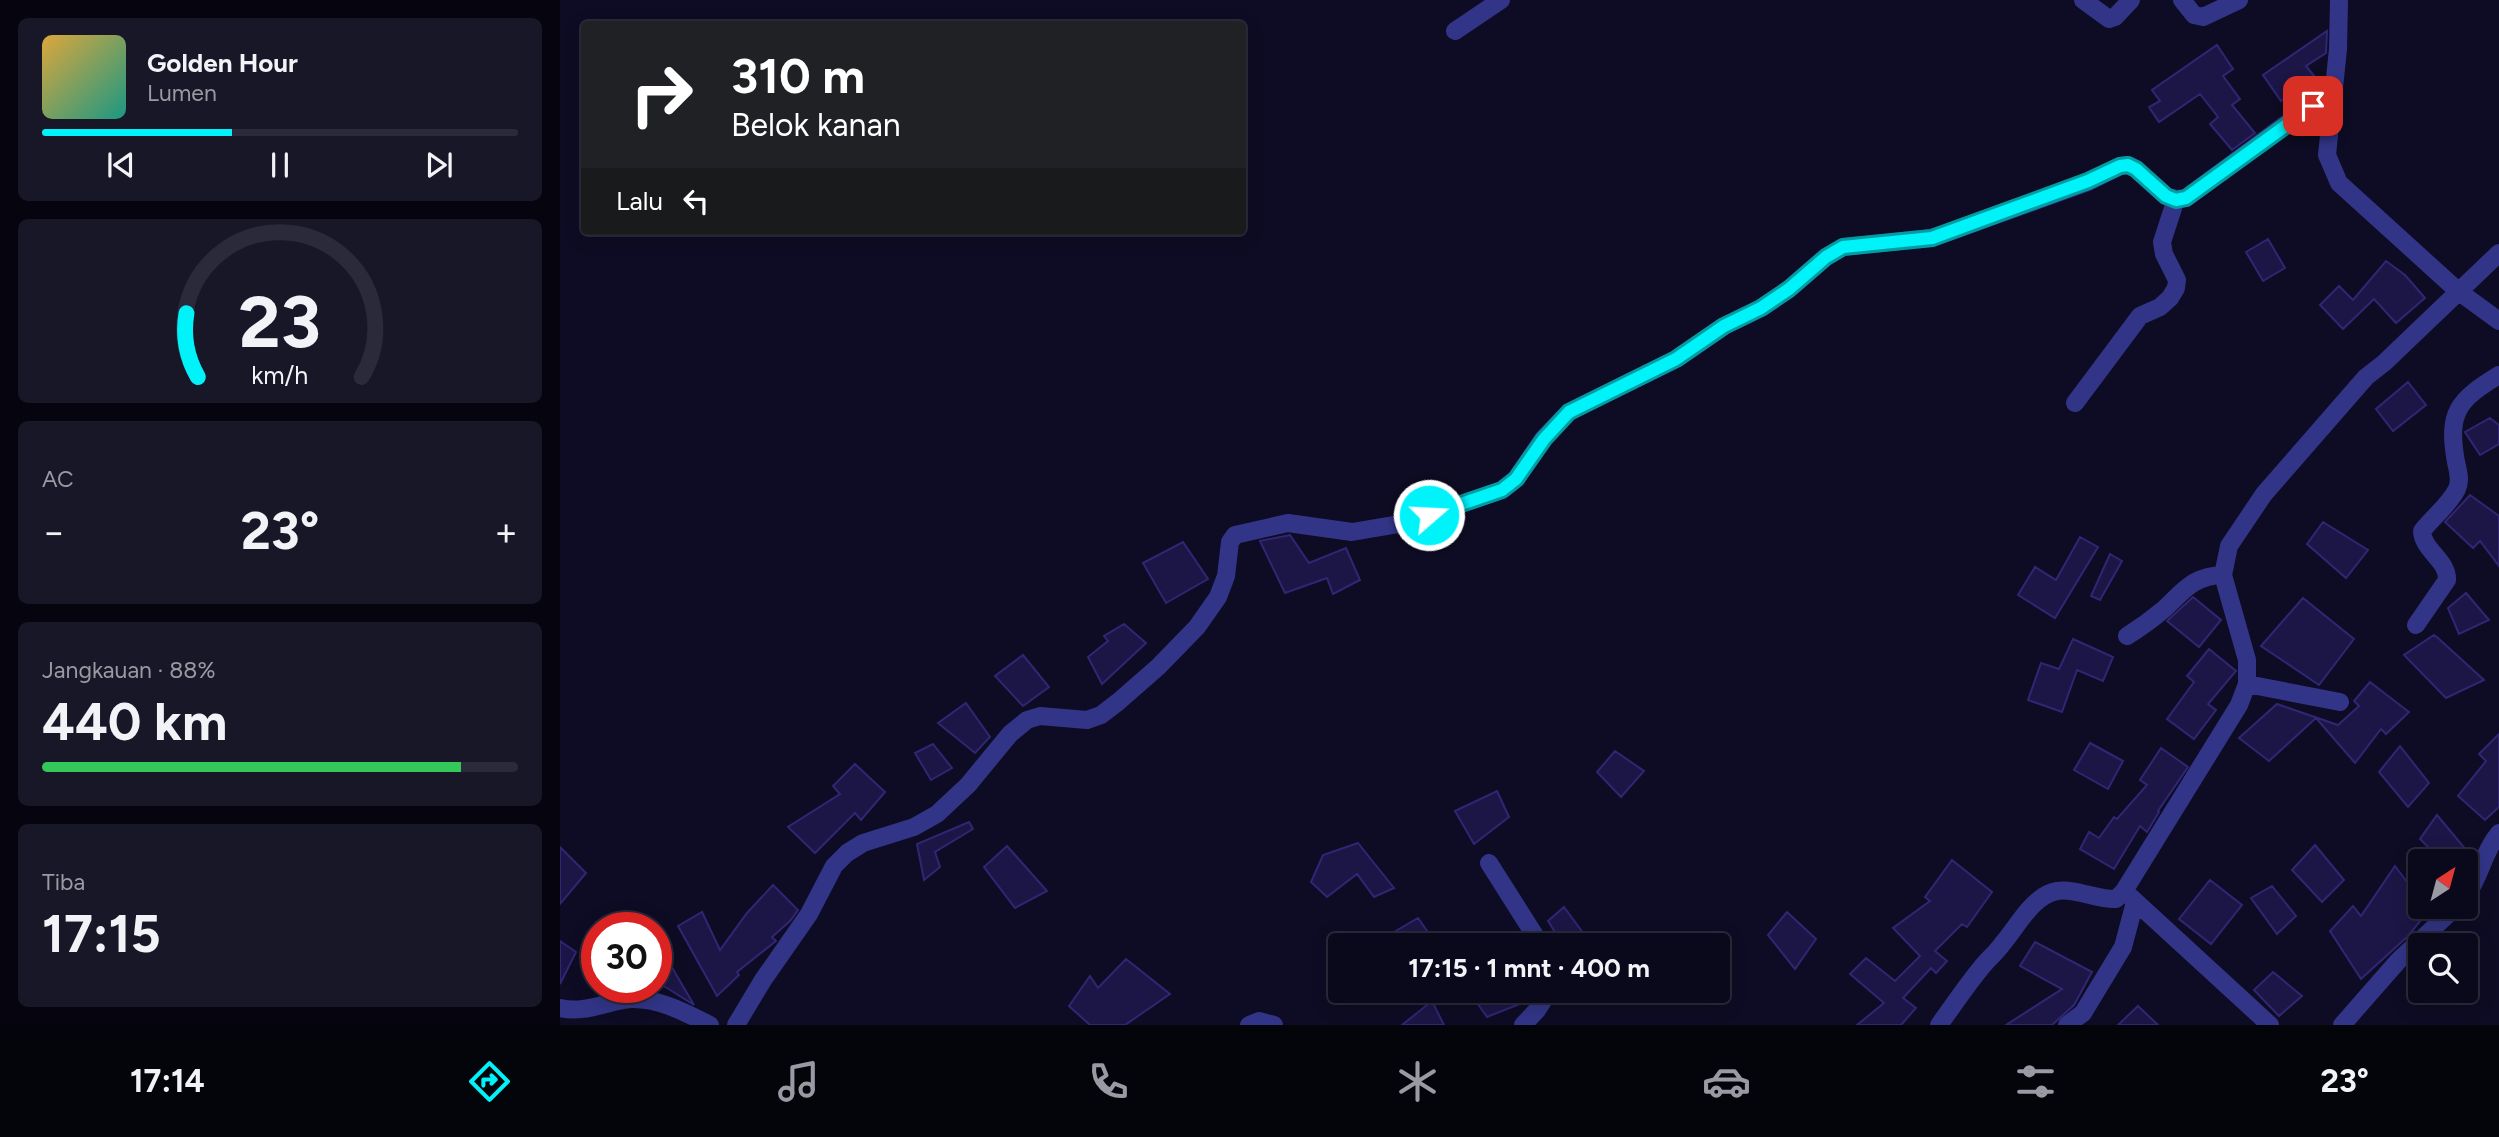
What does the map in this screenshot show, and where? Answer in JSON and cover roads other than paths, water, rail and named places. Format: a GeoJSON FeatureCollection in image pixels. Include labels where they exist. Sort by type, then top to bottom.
{"type":"FeatureCollection","features":[{"type":"Feature","properties":{"kind":"street"},"geometry":{"type":"LineString","coordinates":[[1455,31],[1501,0]]}},
{"type":"Feature","properties":{"kind":"street"},"geometry":{"type":"LineString","coordinates":[[2083,0],[2109,19],[2115,17],[2131,0]]}},
{"type":"Feature","properties":{"kind":"street"},"geometry":{"type":"LineString","coordinates":[[2182,0],[2194,15],[2203,17],[2239,0]]}},
{"type":"Feature","properties":{"kind":"street"},"geometry":{"type":"LineString","coordinates":[[2339,0],[2338,49],[2327,155],[2339,183],[2458,291],[2499,321]]}},
{"type":"Feature","properties":{"kind":"street"},"geometry":{"type":"LineString","coordinates":[[736,1025],[763,980],[809,914],[834,866],[847,853],[863,843],[914,827],[937,814],[968,785],[1010,734],[1027,720],[1040,716],[1087,720],[1101,715],[1118,702],[1158,667],[1197,627],[1218,597],[1226,576],[1230,542],[1235,535],[1288,523],[1352,532],[1405,523],[1502,490],[1516,479],[1544,439],[1569,412],[1676,359],[1724,326],[1761,308],[1789,289],[1826,257],[1843,247],[1932,238],[2088,181],[2120,166],[2128,165],[2136,169],[2166,196],[2176,200],[2186,198],[2294,118],[2332,94]]}},
{"type":"Feature","properties":{"kind":"street"},"geometry":{"type":"LineString","coordinates":[[2075,403],[2140,316],[2160,307],[2176,288],[2177,280],[2164,254],[2162,243],[2176,200]]}},
{"type":"Feature","properties":{"kind":"street"},"geometry":{"type":"LineString","coordinates":[[2067,1025],[2083,1013],[2123,947],[2130,896],[2239,705],[2247,684],[2247,660],[2222,575],[2229,546],[2264,494],[2366,377],[2385,363],[2499,253]]}},
{"type":"Feature","properties":{"kind":"street"},"geometry":{"type":"LineString","coordinates":[[2416,625],[2447,580],[2448,573],[2422,539],[2422,531],[2458,488],[2454,421],[2459,405],[2470,393],[2499,374]]}},
{"type":"Feature","properties":{"kind":"street"},"geometry":{"type":"LineString","coordinates":[[2127,636],[2154,618],[2185,587],[2198,579],[2222,575]]}},
{"type":"Feature","properties":{"kind":"street"},"geometry":{"type":"LineString","coordinates":[[2247,684],[2340,702]]}},
{"type":"Feature","properties":{"kind":"street"},"geometry":{"type":"LineString","coordinates":[[2478,875],[2488,846],[2499,832]]}},
{"type":"Feature","properties":{"kind":"street"},"geometry":{"type":"LineString","coordinates":[[1489,863],[1533,933]]}},
{"type":"Feature","properties":{"kind":"street"},"geometry":{"type":"LineString","coordinates":[[1939,1025],[1981,967],[2004,943],[2022,915],[2049,894],[2068,891],[2107,899],[2130,896]]}},
{"type":"Feature","properties":{"kind":"street"},"geometry":{"type":"LineString","coordinates":[[2130,896],[2262,1023]]}},
{"type":"Feature","properties":{"kind":"street"},"geometry":{"type":"LineString","coordinates":[[2342,1025],[2399,960],[2443,919]]}},
{"type":"Feature","properties":{"kind":"street"},"geometry":{"type":"LineString","coordinates":[[560,1008],[596,1008],[633,999],[670,1005],[710,1025]]}},
{"type":"Feature","properties":{"kind":"street"},"geometry":{"type":"LineString","coordinates":[[1523,1025],[1542,1003]]}},
{"type":"Feature","properties":{"kind":"street"},"geometry":{"type":"LineString","coordinates":[[1249,1025],[1259,1021],[1274,1025]]}}]}
